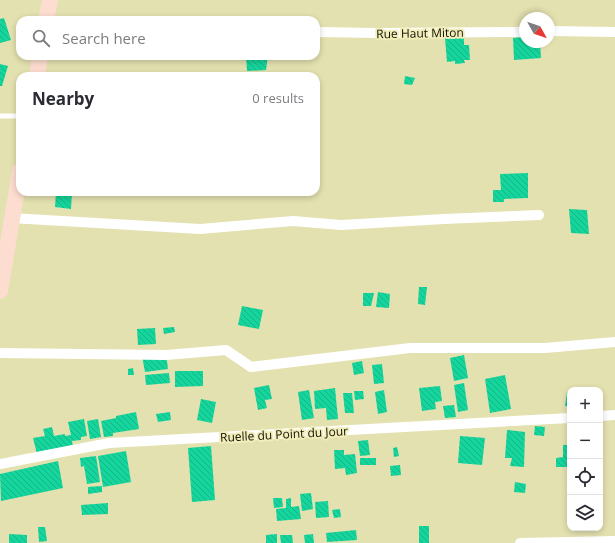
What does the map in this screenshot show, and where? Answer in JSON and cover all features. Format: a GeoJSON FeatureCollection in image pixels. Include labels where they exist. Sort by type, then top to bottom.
{"type":"FeatureCollection","features":[{"type":"Feature","properties":{"kind":"main road"},"geometry":{"type":"LineString","coordinates":[[47,16],[50,0]]}},
{"type":"Feature","properties":{"kind":"main road"},"geometry":{"type":"LineString","coordinates":[[38,72],[39,60]]}},
{"type":"Feature","properties":{"kind":"main road"},"geometry":{"type":"LineString","coordinates":[[0,291],[16,192]]}},
{"type":"Feature","properties":{"kind":"street","name":"Rue Haut Miton"},"geometry":{"type":"LineString","coordinates":[[320,32],[519,32]]}},
{"type":"Feature","properties":{"kind":"street"},"geometry":{"type":"LineString","coordinates":[[555,32],[615,32]]}},
{"type":"Feature","properties":{"kind":"street"},"geometry":{"type":"LineString","coordinates":[[11,218],[200,229],[294,221],[341,225],[539,215]]}},
{"type":"Feature","properties":{"kind":"street"},"geometry":{"type":"LineString","coordinates":[[0,353],[166,355],[226,350],[251,367],[410,348],[545,348],[615,342]]}},
{"type":"Feature","properties":{"kind":"street"},"geometry":{"type":"LineString","coordinates":[[603,416],[615,415]]}},
{"type":"Feature","properties":{"kind":"street","name":"Ruelle du Point du Jour"},"geometry":{"type":"LineString","coordinates":[[0,464],[109,443],[567,418]]}},
{"type":"Feature","properties":{"kind":"street"},"geometry":{"type":"LineString","coordinates":[[520,543],[615,541]]}},
{"type":"Feature","properties":{"kind":"lane"},"geometry":{"type":"LineString","coordinates":[[0,116],[16,116]]}},
{"type":"Feature","properties":{"kind":"building"},"geometry":{"type":"Polygon","coordinates":[[[4,18],[11,40],[0,43],[0,19],[4,18]]]}},
{"type":"Feature","properties":{"kind":"building"},"geometry":{"type":"Polygon","coordinates":[[[464,36],[464,45],[469,45],[470,60],[464,60],[465,63],[455,64],[455,61],[447,62],[445,38],[464,36]]]}},
{"type":"Feature","properties":{"kind":"building"},"geometry":{"type":"Polygon","coordinates":[[[513,38],[519,38],[519,48],[540,48],[541,58],[514,60],[513,38]]]}},
{"type":"Feature","properties":{"kind":"building"},"geometry":{"type":"Polygon","coordinates":[[[246,60],[267,60],[266,70],[247,71],[246,60]]]}},
{"type":"Feature","properties":{"kind":"building"},"geometry":{"type":"Polygon","coordinates":[[[0,64],[8,66],[2,86],[0,86],[0,64]]]}},
{"type":"Feature","properties":{"kind":"building"},"geometry":{"type":"Polygon","coordinates":[[[405,76],[415,78],[412,85],[404,84],[405,76]]]}},
{"type":"Feature","properties":{"kind":"building"},"geometry":{"type":"Polygon","coordinates":[[[528,173],[528,198],[504,199],[504,202],[493,202],[493,190],[501,190],[500,174],[528,173]]]}},
{"type":"Feature","properties":{"kind":"building"},"geometry":{"type":"Polygon","coordinates":[[[56,196],[72,196],[71,209],[55,207],[56,196]]]}},
{"type":"Feature","properties":{"kind":"building"},"geometry":{"type":"Polygon","coordinates":[[[569,209],[587,210],[589,234],[571,233],[569,209]]]}},
{"type":"Feature","properties":{"kind":"building"},"geometry":{"type":"Polygon","coordinates":[[[419,287],[427,287],[425,305],[418,304],[419,287]]]}},
{"type":"Feature","properties":{"kind":"building"},"geometry":{"type":"Polygon","coordinates":[[[378,292],[390,294],[389,308],[376,307],[378,292]]]}},
{"type":"Feature","properties":{"kind":"building"},"geometry":{"type":"Polygon","coordinates":[[[363,293],[374,293],[371,306],[363,306],[363,293]]]}},
{"type":"Feature","properties":{"kind":"building"},"geometry":{"type":"Polygon","coordinates":[[[242,306],[263,310],[259,329],[238,325],[242,306]]]}},
{"type":"Feature","properties":{"kind":"building"},"geometry":{"type":"Polygon","coordinates":[[[174,327],[175,332],[164,334],[163,328],[174,327]]]}},
{"type":"Feature","properties":{"kind":"building"},"geometry":{"type":"Polygon","coordinates":[[[155,328],[156,344],[138,345],[137,329],[155,328]]]}},
{"type":"Feature","properties":{"kind":"building"},"geometry":{"type":"Polygon","coordinates":[[[166,353],[168,369],[145,372],[142,356],[166,353]]]}},
{"type":"Feature","properties":{"kind":"building"},"geometry":{"type":"Polygon","coordinates":[[[464,355],[468,378],[454,381],[450,358],[464,355]]]}},
{"type":"Feature","properties":{"kind":"building"},"geometry":{"type":"Polygon","coordinates":[[[362,361],[364,373],[354,375],[352,363],[362,361]]]}},
{"type":"Feature","properties":{"kind":"building"},"geometry":{"type":"Polygon","coordinates":[[[382,364],[384,383],[374,384],[372,365],[382,364]]]}},
{"type":"Feature","properties":{"kind":"building"},"geometry":{"type":"Polygon","coordinates":[[[133,368],[134,375],[128,375],[128,369],[133,368]]]}},
{"type":"Feature","properties":{"kind":"building"},"geometry":{"type":"Polygon","coordinates":[[[175,371],[203,371],[203,386],[175,387],[175,371]]]}},
{"type":"Feature","properties":{"kind":"building"},"geometry":{"type":"Polygon","coordinates":[[[169,373],[170,383],[146,385],[145,375],[169,373]]]}},
{"type":"Feature","properties":{"kind":"building"},"geometry":{"type":"Polygon","coordinates":[[[505,375],[511,409],[490,413],[485,379],[505,375]]]}},
{"type":"Feature","properties":{"kind":"building"},"geometry":{"type":"Polygon","coordinates":[[[464,383],[468,410],[458,412],[454,385],[464,383]]]}},
{"type":"Feature","properties":{"kind":"building"},"geometry":{"type":"Polygon","coordinates":[[[269,385],[272,399],[265,400],[267,408],[258,410],[254,388],[269,385]]]}},
{"type":"Feature","properties":{"kind":"building"},"geometry":{"type":"Polygon","coordinates":[[[440,386],[442,401],[435,402],[436,409],[422,411],[419,388],[440,386]]]}},
{"type":"Feature","properties":{"kind":"building"},"geometry":{"type":"Polygon","coordinates":[[[335,388],[338,419],[327,420],[326,408],[315,409],[314,391],[335,388]]]}},
{"type":"Feature","properties":{"kind":"building"},"geometry":{"type":"Polygon","coordinates":[[[309,390],[314,418],[302,420],[298,392],[309,390]]]}},
{"type":"Feature","properties":{"kind":"building"},"geometry":{"type":"Polygon","coordinates":[[[384,390],[387,412],[378,414],[375,392],[384,390]]]}},
{"type":"Feature","properties":{"kind":"building"},"geometry":{"type":"Polygon","coordinates":[[[354,391],[363,391],[364,399],[355,400],[354,391]]]}},
{"type":"Feature","properties":{"kind":"building"},"geometry":{"type":"Polygon","coordinates":[[[567,392],[567,406],[565,406],[567,392]]]}},
{"type":"Feature","properties":{"kind":"building"},"geometry":{"type":"Polygon","coordinates":[[[343,393],[352,393],[354,413],[345,413],[343,393]]]}},
{"type":"Feature","properties":{"kind":"building"},"geometry":{"type":"Polygon","coordinates":[[[201,399],[216,402],[212,423],[197,420],[201,399]]]}},
{"type":"Feature","properties":{"kind":"building"},"geometry":{"type":"Polygon","coordinates":[[[454,405],[456,417],[445,418],[443,406],[454,405]]]}},
{"type":"Feature","properties":{"kind":"building"},"geometry":{"type":"Polygon","coordinates":[[[136,412],[139,429],[113,433],[113,436],[104,437],[101,421],[136,412]]]}},
{"type":"Feature","properties":{"kind":"building"},"geometry":{"type":"Polygon","coordinates":[[[170,412],[171,420],[158,422],[156,414],[170,412]]]}},
{"type":"Feature","properties":{"kind":"building"},"geometry":{"type":"Polygon","coordinates":[[[84,419],[87,436],[81,437],[81,440],[72,441],[73,447],[37,454],[33,438],[45,436],[43,429],[52,427],[54,436],[65,434],[65,436],[71,435],[68,422],[84,419]]]}},
{"type":"Feature","properties":{"kind":"building"},"geometry":{"type":"Polygon","coordinates":[[[98,419],[101,437],[90,439],[87,421],[98,419]]]}},
{"type":"Feature","properties":{"kind":"building"},"geometry":{"type":"Polygon","coordinates":[[[535,426],[545,427],[544,436],[534,435],[535,426]]]}},
{"type":"Feature","properties":{"kind":"building"},"geometry":{"type":"Polygon","coordinates":[[[507,430],[525,432],[524,467],[510,466],[512,458],[505,458],[507,430]]]}},
{"type":"Feature","properties":{"kind":"building"},"geometry":{"type":"Polygon","coordinates":[[[460,436],[485,438],[482,465],[458,463],[460,436]]]}},
{"type":"Feature","properties":{"kind":"building"},"geometry":{"type":"Polygon","coordinates":[[[368,440],[370,455],[360,456],[358,441],[368,440]]]}},
{"type":"Feature","properties":{"kind":"building"},"geometry":{"type":"Polygon","coordinates":[[[563,445],[567,445],[567,467],[556,467],[556,458],[563,457],[563,445]]]}},
{"type":"Feature","properties":{"kind":"building"},"geometry":{"type":"Polygon","coordinates":[[[211,446],[215,500],[192,502],[188,448],[211,446]]]}},
{"type":"Feature","properties":{"kind":"building"},"geometry":{"type":"Polygon","coordinates":[[[397,447],[399,456],[394,457],[393,448],[397,447]]]}},
{"type":"Feature","properties":{"kind":"building"},"geometry":{"type":"Polygon","coordinates":[[[334,450],[344,450],[344,455],[355,454],[357,473],[346,475],[345,468],[335,469],[334,450]]]}},
{"type":"Feature","properties":{"kind":"building"},"geometry":{"type":"Polygon","coordinates":[[[126,451],[131,482],[103,487],[98,456],[126,451]]]}},
{"type":"Feature","properties":{"kind":"building"},"geometry":{"type":"Polygon","coordinates":[[[96,456],[100,482],[87,484],[84,466],[81,467],[80,458],[96,456]]]}},
{"type":"Feature","properties":{"kind":"building"},"geometry":{"type":"Polygon","coordinates":[[[360,458],[376,458],[376,465],[360,465],[360,458]]]}},
{"type":"Feature","properties":{"kind":"building"},"geometry":{"type":"Polygon","coordinates":[[[58,461],[63,488],[1,501],[0,474],[58,461]]]}},
{"type":"Feature","properties":{"kind":"building"},"geometry":{"type":"Polygon","coordinates":[[[400,465],[401,475],[391,476],[390,466],[400,465]]]}},
{"type":"Feature","properties":{"kind":"building"},"geometry":{"type":"Polygon","coordinates":[[[515,482],[526,484],[525,493],[514,492],[515,482]]]}},
{"type":"Feature","properties":{"kind":"building"},"geometry":{"type":"Polygon","coordinates":[[[102,486],[102,492],[88,494],[88,487],[102,486]]]}},
{"type":"Feature","properties":{"kind":"building"},"geometry":{"type":"Polygon","coordinates":[[[311,493],[313,509],[302,511],[300,494],[311,493]]]}},
{"type":"Feature","properties":{"kind":"building"},"geometry":{"type":"Polygon","coordinates":[[[273,498],[282,498],[283,507],[274,508],[273,498]]]}},
{"type":"Feature","properties":{"kind":"building"},"geometry":{"type":"Polygon","coordinates":[[[291,498],[291,507],[299,506],[301,519],[277,521],[276,509],[286,508],[286,499],[291,498]]]}},
{"type":"Feature","properties":{"kind":"building"},"geometry":{"type":"Polygon","coordinates":[[[328,501],[329,517],[316,518],[315,502],[328,501]]]}},
{"type":"Feature","properties":{"kind":"building"},"geometry":{"type":"Polygon","coordinates":[[[108,503],[108,514],[82,515],[81,505],[108,503]]]}},
{"type":"Feature","properties":{"kind":"building"},"geometry":{"type":"Polygon","coordinates":[[[340,509],[341,517],[334,518],[332,510],[340,509]]]}},
{"type":"Feature","properties":{"kind":"building"},"geometry":{"type":"Polygon","coordinates":[[[419,526],[429,526],[429,543],[419,543],[419,526]]]}},
{"type":"Feature","properties":{"kind":"building"},"geometry":{"type":"Polygon","coordinates":[[[38,527],[45,527],[47,541],[39,542],[38,527]]]}},
{"type":"Feature","properties":{"kind":"building"},"geometry":{"type":"Polygon","coordinates":[[[356,530],[357,540],[327,542],[326,533],[356,530]]]}},
{"type":"Feature","properties":{"kind":"building"},"geometry":{"type":"Polygon","coordinates":[[[9,534],[27,535],[27,543],[9,543],[9,534]]]}},
{"type":"Feature","properties":{"kind":"building"},"geometry":{"type":"Polygon","coordinates":[[[277,534],[277,543],[266,543],[266,535],[277,534]]]}},
{"type":"Feature","properties":{"kind":"building"},"geometry":{"type":"Polygon","coordinates":[[[313,534],[314,543],[305,543],[304,535],[313,534]]]}},
{"type":"Feature","properties":{"kind":"building"},"geometry":{"type":"Polygon","coordinates":[[[280,535],[292,535],[293,543],[281,543],[280,535]]]}}]}
